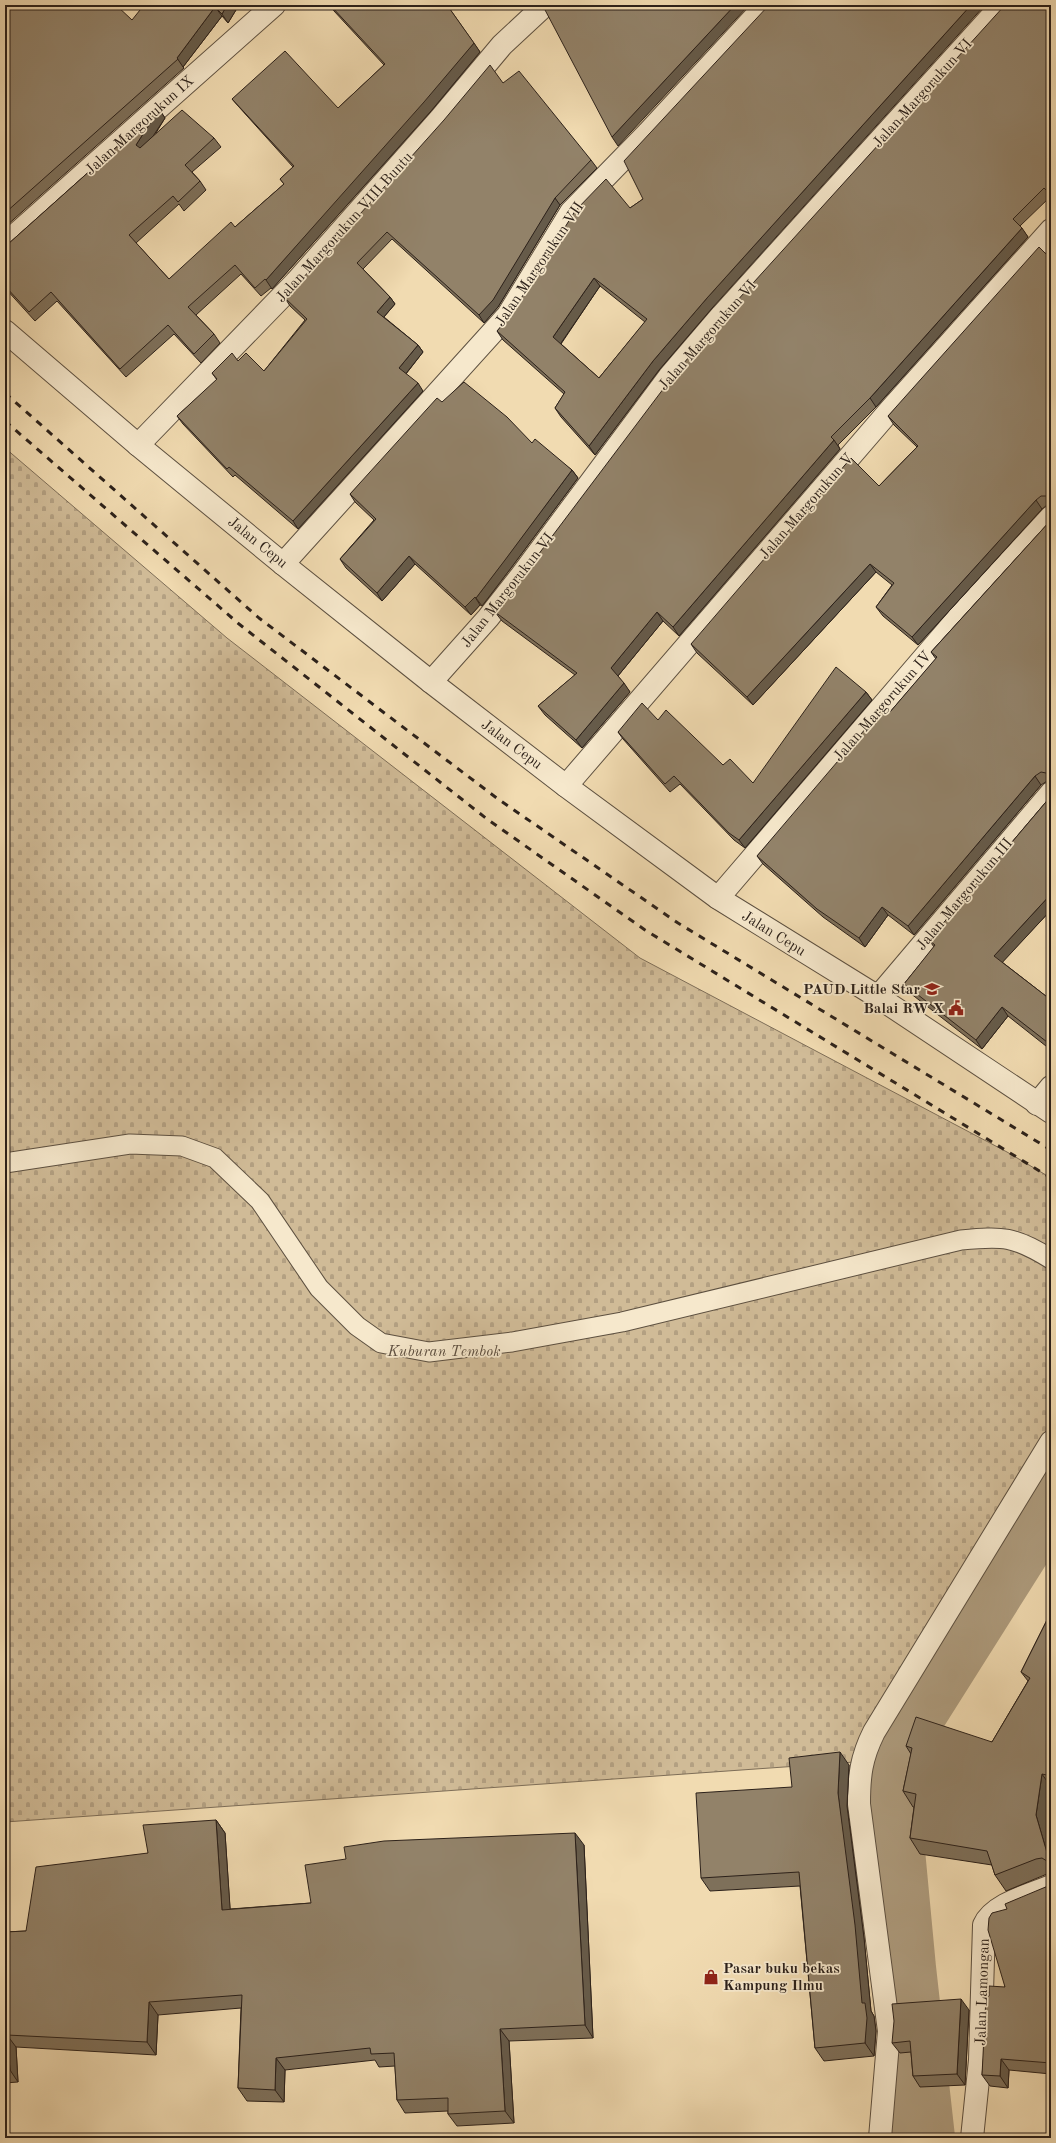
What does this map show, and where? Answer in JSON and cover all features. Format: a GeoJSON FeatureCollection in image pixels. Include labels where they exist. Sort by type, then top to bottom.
{"type":"FeatureCollection","features":[{"type":"Feature","properties":{"kind":"street","name":"Jalan Margorukun IX"},"geometry":{"type":"LineString","coordinates":[[5,244],[274,5]]}},
{"type":"Feature","properties":{"kind":"street","name":"Jalan Margorukun VIII Buntu"},"geometry":{"type":"LineString","coordinates":[[138,445],[301,276],[440,119],[502,45],[545,5]]}},
{"type":"Feature","properties":{"kind":"street","name":"Jalan Margorukun VII"},"geometry":{"type":"LineString","coordinates":[[283,564],[508,315],[571,212],[654,127],[766,5]]}},
{"type":"Feature","properties":{"kind":"street","name":"Jalan Margorukun VI"},"geometry":{"type":"LineString","coordinates":[[431,682],[488,618],[669,377],[1002,5]]}},
{"type":"Feature","properties":{"kind":"street","name":"Jalan Margorukun V"},"geometry":{"type":"LineString","coordinates":[[566,786],[891,408],[1051,230]]}},
{"type":"Feature","properties":{"kind":"street","name":"Jalan Cepu"},"geometry":{"type":"LineString","coordinates":[[5,331],[138,445],[283,564],[431,682],[566,786],[718,898],[878,996],[1044,1108]]}},
{"type":"Feature","properties":{"kind":"street","name":"Jalan Margorukun IV"},"geometry":{"type":"LineString","coordinates":[[718,898],[959,617],[1051,517]]}},
{"type":"Feature","properties":{"kind":"street","name":"Jalan Margorukun III"},"geometry":{"type":"LineString","coordinates":[[878,996],[1051,793]]}},
{"type":"Feature","properties":{"kind":"street"},"geometry":{"type":"LineString","coordinates":[[1044,1108],[1051,1087]]}},
{"type":"Feature","properties":{"kind":"street"},"geometry":{"type":"LineString","coordinates":[[880,2138],[889,2031],[859,1804],[860,1771],[866,1748],[874,1732],[1051,1442]]}},
{"type":"Feature","properties":{"kind":"street","name":"Jalan Lamongan"},"geometry":{"type":"LineString","coordinates":[[972,2138],[980,2060],[984,1925],[988,1916],[996,1909],[1051,1886]]}},
{"type":"Feature","properties":{"kind":"lane"},"geometry":{"type":"LineString","coordinates":[[5,1163],[130,1144],[182,1146],[215,1158],[260,1201],[319,1288],[357,1326],[381,1343],[429,1352],[512,1342],[622,1322],[961,1240],[993,1237],[1019,1241],[1051,1259]]}},
{"type":"Feature","properties":{"kind":"green space","name":"Kuburan Tembok"},"geometry":{"type":"Polygon","coordinates":[[[5,448],[227,638],[640,958],[1007,1152],[1051,1178],[1051,1476],[869,1761],[5,1822],[5,448]]]}},
{"type":"Feature","properties":{"kind":"building"},"geometry":{"type":"Polygon","coordinates":[[[5,5],[116,5],[132,20],[144,5],[227,5],[222,14],[215,7],[177,58],[178,59],[5,213],[5,5]]]}},
{"type":"Feature","properties":{"kind":"building"},"geometry":{"type":"Polygon","coordinates":[[[330,5],[447,5],[474,43],[424,102],[266,280],[265,279],[255,288],[235,265],[188,307],[214,334],[194,354],[168,325],[120,369],[51,292],[29,312],[5,286],[5,246],[159,109],[136,145],[140,148],[182,110],[214,138],[185,165],[200,181],[178,202],[173,196],[129,235],[169,279],[231,222],[235,227],[284,184],[280,179],[294,166],[232,99],[285,51],[338,108],[385,64],[330,5]]]}},
{"type":"Feature","properties":{"kind":"building"},"geometry":{"type":"Polygon","coordinates":[[[547,5],[735,5],[612,137],[544,8],[547,5]]]}},
{"type":"Feature","properties":{"kind":"building"},"geometry":{"type":"Polygon","coordinates":[[[769,5],[971,5],[707,298],[653,361],[589,446],[555,408],[565,392],[497,331],[512,313],[575,211],[606,179],[630,208],[643,199],[624,161],[769,5]],[[594,278],[553,337],[599,378],[647,319],[594,278]]]}},
{"type":"Feature","properties":{"kind":"building"},"geometry":{"type":"Polygon","coordinates":[[[1005,5],[1051,5],[1051,195],[1044,188],[1013,219],[1022,228],[870,398],[831,437],[834,440],[673,627],[657,612],[611,668],[624,683],[576,740],[538,706],[577,673],[495,612],[673,376],[725,314],[1005,5]]]}},
{"type":"Feature","properties":{"kind":"building"},"geometry":{"type":"Polygon","coordinates":[[[490,65],[503,83],[519,71],[591,160],[555,198],[493,300],[479,315],[387,232],[357,263],[390,297],[377,312],[418,345],[399,368],[418,383],[293,521],[229,467],[227,469],[177,416],[217,379],[212,373],[232,353],[238,361],[246,353],[264,371],[307,319],[285,298],[444,120],[490,65]]]}},
{"type":"Feature","properties":{"kind":"building"},"geometry":{"type":"Polygon","coordinates":[[[1039,247],[1051,259],[1051,498],[1041,496],[1036,500],[912,637],[876,607],[894,583],[870,564],[747,697],[691,644],[851,458],[879,486],[918,446],[888,416],[1039,247]]]}},
{"type":"Feature","properties":{"kind":"building"},"geometry":{"type":"Polygon","coordinates":[[[464,382],[507,417],[532,443],[535,439],[572,470],[476,598],[475,597],[465,607],[409,556],[377,593],[340,559],[376,519],[350,494],[437,398],[442,402],[464,382]]]}},
{"type":"Feature","properties":{"kind":"building"},"geometry":{"type":"Polygon","coordinates":[[[1051,520],[1051,774],[1041,772],[1035,776],[908,926],[882,907],[859,938],[817,909],[757,856],[884,707],[890,712],[937,657],[931,652],[1051,520]]]}},
{"type":"Feature","properties":{"kind":"building"},"geometry":{"type":"Polygon","coordinates":[[[836,667],[866,692],[739,840],[729,833],[674,776],[665,784],[618,732],[642,703],[658,720],[666,710],[723,765],[730,759],[753,783],[836,667]]]}},
{"type":"Feature","properties":{"kind":"building"},"geometry":{"type":"Polygon","coordinates":[[[1051,796],[1051,894],[994,956],[1051,1000],[1051,1043],[1048,1041],[1047,1042],[1002,1007],[976,1040],[904,984],[935,945],[929,940],[1051,796]]]}},
{"type":"Feature","properties":{"kind":"building"},"geometry":{"type":"Polygon","coordinates":[[[1051,1612],[1051,1776],[1042,1774],[1036,1815],[1050,1863],[1042,1858],[1036,1859],[995,1875],[987,1851],[910,1838],[916,1794],[903,1791],[912,1748],[906,1746],[916,1717],[992,1742],[1030,1678],[1021,1672],[1051,1612]]]}},
{"type":"Feature","properties":{"kind":"building"},"geometry":{"type":"Polygon","coordinates":[[[840,1752],[838,1793],[855,1925],[862,2003],[865,2003],[867,2018],[865,2043],[815,2048],[799,1872],[701,1878],[696,1793],[792,1787],[789,1758],[840,1752]]]}},
{"type":"Feature","properties":{"kind":"building"},"geometry":{"type":"Polygon","coordinates":[[[216,1820],[222,1910],[311,1903],[305,1865],[346,1859],[344,1847],[384,1841],[575,1833],[585,2025],[500,2029],[505,2111],[448,2114],[448,2098],[397,2100],[394,2053],[371,2054],[370,2048],[276,2058],[275,2090],[238,2088],[242,1995],[149,2002],[147,2042],[7,2035],[10,2070],[5,2070],[5,1932],[26,1931],[36,1867],[148,1853],[143,1825],[216,1820]]]}},
{"type":"Feature","properties":{"kind":"building"},"geometry":{"type":"Polygon","coordinates":[[[1051,1884],[1051,2063],[1001,2059],[1000,2076],[982,2075],[986,1997],[989,1996],[989,1986],[1005,1987],[988,1930],[989,1918],[992,1913],[1007,1909],[1005,1904],[1051,1884]]]}},
{"type":"Feature","properties":{"kind":"building"},"geometry":{"type":"Polygon","coordinates":[[[961,1999],[957,2074],[913,2076],[910,2041],[892,2043],[894,2021],[892,2004],[961,1999]]]}},
{"type":"Feature","properties":{"kind":"waterway"},"geometry":{"type":"LineString","coordinates":[[922,2138],[903,1968],[887,1798],[887,1755],[1051,1495]]}},
{"type":"Feature","properties":{"kind":"railway"},"geometry":{"type":"LineString","coordinates":[[5,393],[259,618],[498,799],[678,923],[1051,1150]]}},
{"type":"Feature","properties":{"kind":"railway"},"geometry":{"type":"LineString","coordinates":[[5,421],[239,624],[487,819],[645,930],[1051,1178]]}},
{"type":"Feature","properties":{"kind":"place","name":"PAUD Little Star"},"geometry":{"type":"Point","coordinates":[932,989]}},
{"type":"Feature","properties":{"kind":"place","name":"Balai RW X"},"geometry":{"type":"Point","coordinates":[956,1008]}},
{"type":"Feature","properties":{"kind":"place","name":"Pasar buku bekas Kampung Ilmu"},"geometry":{"type":"Point","coordinates":[711,1977]}}]}
